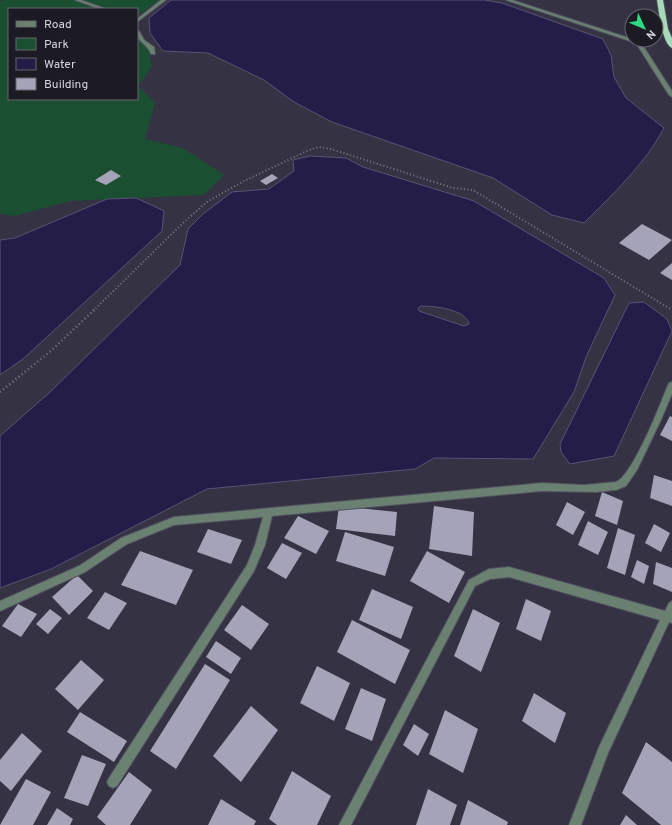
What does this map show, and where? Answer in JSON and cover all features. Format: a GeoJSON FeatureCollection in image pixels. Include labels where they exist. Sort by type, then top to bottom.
{"type":"FeatureCollection","features":[{"type":"Feature","properties":{"kind":"highway"},"geometry":{"type":"LineString","coordinates":[[660,0],[665,29],[672,46]]}},
{"type":"Feature","properties":{"kind":"street"},"geometry":{"type":"LineString","coordinates":[[77,0],[101,8]]}},
{"type":"Feature","properties":{"kind":"street"},"geometry":{"type":"LineString","coordinates":[[138,19],[164,0]]}},
{"type":"Feature","properties":{"kind":"street"},"geometry":{"type":"LineString","coordinates":[[508,0],[638,42],[672,95]]}},
{"type":"Feature","properties":{"kind":"street"},"geometry":{"type":"LineString","coordinates":[[138,34],[142,41],[152,48],[153,53]]}},
{"type":"Feature","properties":{"kind":"street"},"geometry":{"type":"LineString","coordinates":[[0,606],[82,570],[124,541],[174,521],[542,488],[602,488],[623,483],[633,469],[672,385]]}},
{"type":"Feature","properties":{"kind":"street"},"geometry":{"type":"LineString","coordinates":[[113,782],[252,568],[269,512]]}},
{"type":"Feature","properties":{"kind":"street"},"geometry":{"type":"LineString","coordinates":[[346,825],[472,583],[489,574],[509,572],[670,618]]}},
{"type":"Feature","properties":{"kind":"street"},"geometry":{"type":"LineString","coordinates":[[575,825],[603,751],[670,618],[672,606]]}},
{"type":"Feature","properties":{"kind":"path"},"geometry":{"type":"LineString","coordinates":[[0,392],[52,350],[182,223],[207,202],[289,158],[309,150],[319,148],[331,149],[348,154],[453,188],[473,190],[672,310]]}},
{"type":"Feature","properties":{"kind":"green space"},"geometry":{"type":"Polygon","coordinates":[[[159,0],[138,14],[138,8],[8,8],[8,100],[138,100],[138,86],[155,103],[145,139],[183,148],[224,175],[204,195],[70,201],[15,216],[0,214],[0,1],[159,0]]]}},
{"type":"Feature","properties":{"kind":"green space"},"geometry":{"type":"Polygon","coordinates":[[[138,35],[146,40],[152,66],[138,86],[138,35]]]}},
{"type":"Feature","properties":{"kind":"water"},"geometry":{"type":"Polygon","coordinates":[[[171,0],[485,0],[502,3],[603,39],[611,55],[614,77],[626,98],[664,128],[648,154],[638,166],[617,190],[584,223],[552,215],[493,178],[332,122],[294,102],[264,80],[208,53],[163,51],[150,33],[149,18],[171,0]]]}},
{"type":"Feature","properties":{"kind":"water"},"geometry":{"type":"Polygon","coordinates":[[[310,156],[346,158],[363,167],[474,201],[604,278],[615,295],[586,357],[574,392],[533,459],[434,458],[415,469],[207,489],[51,569],[0,588],[0,436],[49,393],[180,265],[188,229],[203,214],[232,192],[269,189],[294,171],[293,160],[310,156]],[[421,306],[418,308],[419,311],[464,326],[469,324],[467,319],[456,312],[448,309],[421,306]]]}},
{"type":"Feature","properties":{"kind":"water"},"geometry":{"type":"Polygon","coordinates":[[[136,198],[164,211],[162,231],[23,359],[0,375],[0,240],[15,238],[107,199],[136,198]]]}},
{"type":"Feature","properties":{"kind":"water"},"geometry":{"type":"Polygon","coordinates":[[[644,302],[667,319],[672,331],[614,456],[570,464],[561,452],[560,444],[629,303],[644,302]]]}},
{"type":"Feature","properties":{"kind":"building"},"geometry":{"type":"Polygon","coordinates":[[[111,170],[121,176],[106,185],[95,180],[111,170]]]}},
{"type":"Feature","properties":{"kind":"building"},"geometry":{"type":"Polygon","coordinates":[[[272,174],[278,178],[266,185],[260,181],[272,174]]]}},
{"type":"Feature","properties":{"kind":"building"},"geometry":{"type":"Polygon","coordinates":[[[642,224],[672,240],[649,260],[619,243],[642,224]]]}},
{"type":"Feature","properties":{"kind":"building"},"geometry":{"type":"Polygon","coordinates":[[[672,263],[672,280],[660,273],[672,263]]]}},
{"type":"Feature","properties":{"kind":"building"},"geometry":{"type":"Polygon","coordinates":[[[670,416],[672,417],[672,441],[660,435],[670,416]]]}},
{"type":"Feature","properties":{"kind":"building"},"geometry":{"type":"Polygon","coordinates":[[[654,475],[672,481],[672,506],[650,498],[654,475]]]}},
{"type":"Feature","properties":{"kind":"building"},"geometry":{"type":"Polygon","coordinates":[[[602,492],[623,501],[617,525],[595,516],[602,492]]]}},
{"type":"Feature","properties":{"kind":"building"},"geometry":{"type":"Polygon","coordinates":[[[567,502],[585,512],[573,535],[556,525],[567,502]]]}},
{"type":"Feature","properties":{"kind":"building"},"geometry":{"type":"Polygon","coordinates":[[[339,506],[397,512],[395,536],[336,529],[339,506]]]}},
{"type":"Feature","properties":{"kind":"building"},"geometry":{"type":"Polygon","coordinates":[[[434,506],[474,512],[472,556],[429,549],[434,506]]]}},
{"type":"Feature","properties":{"kind":"building"},"geometry":{"type":"Polygon","coordinates":[[[298,516],[329,531],[316,554],[284,538],[298,516]]]}},
{"type":"Feature","properties":{"kind":"building"},"geometry":{"type":"Polygon","coordinates":[[[588,521],[608,532],[598,555],[578,545],[588,521]]]}},
{"type":"Feature","properties":{"kind":"building"},"geometry":{"type":"Polygon","coordinates":[[[654,524],[670,533],[661,552],[645,543],[654,524]]]}},
{"type":"Feature","properties":{"kind":"building"},"geometry":{"type":"Polygon","coordinates":[[[618,528],[635,535],[625,575],[607,568],[618,528]]]}},
{"type":"Feature","properties":{"kind":"building"},"geometry":{"type":"Polygon","coordinates":[[[208,529],[242,540],[231,564],[197,552],[208,529]]]}},
{"type":"Feature","properties":{"kind":"building"},"geometry":{"type":"Polygon","coordinates":[[[345,532],[394,547],[385,576],[336,561],[345,532]]]}},
{"type":"Feature","properties":{"kind":"building"},"geometry":{"type":"Polygon","coordinates":[[[282,543],[302,553],[286,579],[267,568],[282,543]]]}},
{"type":"Feature","properties":{"kind":"building"},"geometry":{"type":"Polygon","coordinates":[[[140,551],[193,570],[176,605],[121,585],[140,551]]]}},
{"type":"Feature","properties":{"kind":"building"},"geometry":{"type":"Polygon","coordinates":[[[427,551],[465,572],[449,603],[410,581],[427,551]]]}},
{"type":"Feature","properties":{"kind":"building"},"geometry":{"type":"Polygon","coordinates":[[[637,560],[649,566],[644,584],[631,577],[637,560]]]}},
{"type":"Feature","properties":{"kind":"building"},"geometry":{"type":"Polygon","coordinates":[[[656,562],[672,568],[672,592],[653,584],[656,562]]]}},
{"type":"Feature","properties":{"kind":"building"},"geometry":{"type":"Polygon","coordinates":[[[77,575],[93,591],[69,615],[52,597],[77,575]]]}},
{"type":"Feature","properties":{"kind":"building"},"geometry":{"type":"Polygon","coordinates":[[[372,589],[413,607],[401,639],[359,620],[372,589]]]}},
{"type":"Feature","properties":{"kind":"building"},"geometry":{"type":"Polygon","coordinates":[[[105,592],[127,603],[109,630],[87,618],[105,592]]]}},
{"type":"Feature","properties":{"kind":"building"},"geometry":{"type":"Polygon","coordinates":[[[526,599],[551,611],[541,641],[516,629],[526,599]]]}},
{"type":"Feature","properties":{"kind":"building"},"geometry":{"type":"Polygon","coordinates":[[[18,604],[37,614],[21,637],[2,626],[18,604]]]}},
{"type":"Feature","properties":{"kind":"building"},"geometry":{"type":"Polygon","coordinates":[[[242,605],[269,624],[251,650],[224,630],[242,605]]]}},
{"type":"Feature","properties":{"kind":"building"},"geometry":{"type":"Polygon","coordinates":[[[50,609],[62,618],[48,634],[36,624],[50,609]]]}},
{"type":"Feature","properties":{"kind":"building"},"geometry":{"type":"Polygon","coordinates":[[[473,609],[500,623],[481,672],[454,656],[473,609]]]}},
{"type":"Feature","properties":{"kind":"building"},"geometry":{"type":"Polygon","coordinates":[[[352,620],[410,650],[395,684],[337,652],[352,620]]]}},
{"type":"Feature","properties":{"kind":"building"},"geometry":{"type":"Polygon","coordinates":[[[216,641],[241,658],[231,674],[206,657],[216,641]]]}},
{"type":"Feature","properties":{"kind":"building"},"geometry":{"type":"Polygon","coordinates":[[[81,660],[104,680],[78,710],[55,689],[81,660]]]}},
{"type":"Feature","properties":{"kind":"building"},"geometry":{"type":"Polygon","coordinates":[[[205,664],[230,680],[176,769],[150,751],[205,664]]]}},
{"type":"Feature","properties":{"kind":"building"},"geometry":{"type":"Polygon","coordinates":[[[317,666],[350,683],[334,721],[300,703],[317,666]]]}},
{"type":"Feature","properties":{"kind":"building"},"geometry":{"type":"Polygon","coordinates":[[[361,688],[386,699],[372,741],[345,729],[361,688]]]}},
{"type":"Feature","properties":{"kind":"building"},"geometry":{"type":"Polygon","coordinates":[[[534,693],[566,713],[555,743],[522,721],[534,693]]]}},
{"type":"Feature","properties":{"kind":"building"},"geometry":{"type":"Polygon","coordinates":[[[251,706],[278,730],[241,782],[213,756],[251,706]]]}},
{"type":"Feature","properties":{"kind":"building"},"geometry":{"type":"Polygon","coordinates":[[[445,710],[478,729],[463,773],[429,754],[445,710]]]}},
{"type":"Feature","properties":{"kind":"building"},"geometry":{"type":"Polygon","coordinates":[[[80,712],[127,741],[114,762],[67,732],[80,712]]]}},
{"type":"Feature","properties":{"kind":"building"},"geometry":{"type":"Polygon","coordinates":[[[414,724],[429,734],[418,756],[403,745],[414,724]]]}},
{"type":"Feature","properties":{"kind":"building"},"geometry":{"type":"Polygon","coordinates":[[[22,733],[42,751],[11,791],[0,781],[0,760],[22,733]]]}},
{"type":"Feature","properties":{"kind":"building"},"geometry":{"type":"Polygon","coordinates":[[[646,742],[672,762],[672,825],[661,825],[622,793],[646,742]]]}},
{"type":"Feature","properties":{"kind":"building"},"geometry":{"type":"Polygon","coordinates":[[[82,755],[106,764],[88,806],[64,798],[82,755]]]}},
{"type":"Feature","properties":{"kind":"building"},"geometry":{"type":"Polygon","coordinates":[[[292,771],[331,796],[317,825],[277,825],[269,819],[292,771]]]}},
{"type":"Feature","properties":{"kind":"building"},"geometry":{"type":"Polygon","coordinates":[[[129,772],[152,790],[130,825],[106,825],[97,817],[129,772]]]}},
{"type":"Feature","properties":{"kind":"building"},"geometry":{"type":"Polygon","coordinates":[[[26,779],[51,792],[33,825],[0,825],[26,779]]]}},
{"type":"Feature","properties":{"kind":"building"},"geometry":{"type":"Polygon","coordinates":[[[428,789],[457,805],[450,825],[416,825],[428,789]]]}},
{"type":"Feature","properties":{"kind":"building"},"geometry":{"type":"Polygon","coordinates":[[[221,799],[256,821],[254,825],[208,825],[221,799]]]}},
{"type":"Feature","properties":{"kind":"building"},"geometry":{"type":"Polygon","coordinates":[[[468,800],[508,822],[507,825],[460,825],[468,800]]]}},
{"type":"Feature","properties":{"kind":"building"},"geometry":{"type":"Polygon","coordinates":[[[57,808],[73,819],[70,825],[47,825],[57,808]]]}},
{"type":"Feature","properties":{"kind":"building"},"geometry":{"type":"Polygon","coordinates":[[[626,815],[637,825],[620,825],[626,815]]]}}]}
